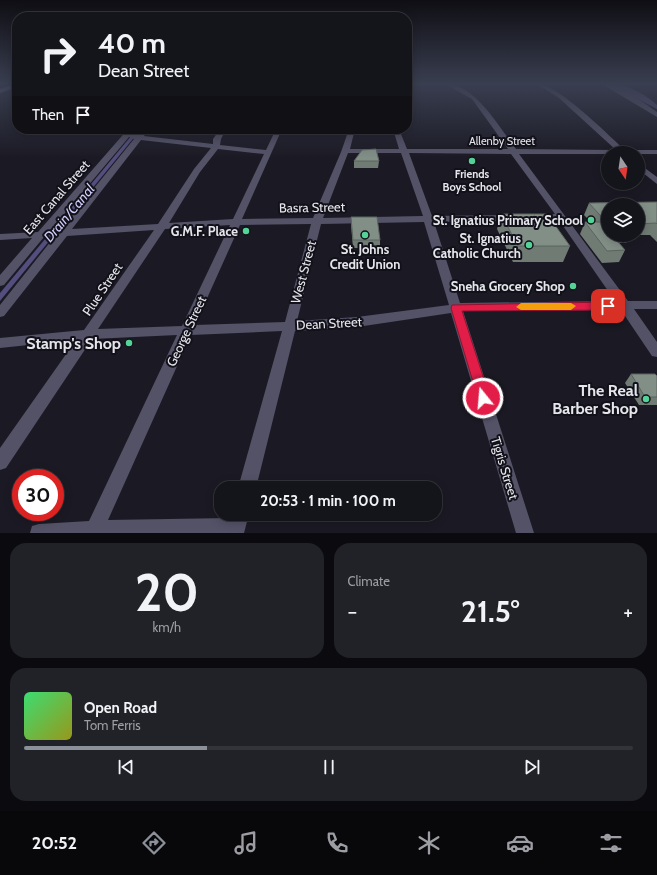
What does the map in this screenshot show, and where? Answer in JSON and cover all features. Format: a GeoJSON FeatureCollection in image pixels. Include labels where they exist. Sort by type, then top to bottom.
{"type":"FeatureCollection","features":[{"type":"Feature","properties":{"kind":"street"},"geometry":{"type":"LineString","coordinates":[[481,108],[562,218],[657,352]]}},
{"type":"Feature","properties":{"kind":"street"},"geometry":{"type":"LineString","coordinates":[[573,108],[616,146]]}},
{"type":"Feature","properties":{"kind":"street"},"geometry":{"type":"LineString","coordinates":[[647,108],[657,115]]}},
{"type":"Feature","properties":{"kind":"street","name":"Plue Street"},"geometry":{"type":"LineString","coordinates":[[0,462],[162,226],[197,171],[216,147],[217,139],[220,134]]}},
{"type":"Feature","properties":{"kind":"street","name":"George Street"},"geometry":{"type":"LineString","coordinates":[[94,531],[277,134]]}},
{"type":"Feature","properties":{"kind":"street","name":"West Street"},"geometry":{"type":"LineString","coordinates":[[249,481],[317,220],[346,151],[351,134]]}},
{"type":"Feature","properties":{"kind":"street","name":"Tigris Street"},"geometry":{"type":"LineString","coordinates":[[398,134],[428,218],[525,533]]}},
{"type":"Feature","properties":{"kind":"street"},"geometry":{"type":"LineString","coordinates":[[0,313],[52,234],[132,136],[268,152]]}},
{"type":"Feature","properties":{"kind":"street","name":"East Canal Street"},"geometry":{"type":"LineString","coordinates":[[0,282],[52,234],[132,136]]}},
{"type":"Feature","properties":{"kind":"street","name":"Allenby Street"},"geometry":{"type":"LineString","coordinates":[[346,151],[601,152]]}},
{"type":"Feature","properties":{"kind":"street","name":"Allenby Street"},"geometry":{"type":"LineString","coordinates":[[645,152],[657,152]]}},
{"type":"Feature","properties":{"kind":"street"},"geometry":{"type":"LineString","coordinates":[[645,171],[657,181]]}},
{"type":"Feature","properties":{"kind":"street","name":"Basra Street"},"geometry":{"type":"LineString","coordinates":[[0,237],[235,222],[428,218],[562,218]]}},
{"type":"Feature","properties":{"kind":"street","name":"Dean Street"},"geometry":{"type":"LineString","coordinates":[[0,343],[88,334],[357,322],[456,308],[657,305]]}},
{"type":"Feature","properties":{"kind":"street"},"geometry":{"type":"LineString","coordinates":[[39,533],[237,525]]}},
{"type":"Feature","properties":{"kind":"water","name":"Drain/Canal"},"geometry":{"type":"Polygon","coordinates":[[[133,134],[137,134],[0,301],[0,293],[133,134]]]}},
{"type":"Feature","properties":{"kind":"building"},"geometry":{"type":"Polygon","coordinates":[[[376,149],[379,161],[354,161],[362,150],[376,149]]]}},
{"type":"Feature","properties":{"kind":"building"},"geometry":{"type":"Polygon","coordinates":[[[645,202],[657,202],[657,224],[645,224],[645,202]]]}},
{"type":"Feature","properties":{"kind":"building"},"geometry":{"type":"Polygon","coordinates":[[[589,203],[601,203],[601,216],[589,203]]]}},
{"type":"Feature","properties":{"kind":"building"},"geometry":{"type":"Polygon","coordinates":[[[501,214],[547,214],[570,246],[518,246],[501,214]]]}},
{"type":"Feature","properties":{"kind":"building","name":"St. Johns Credit Union"},"geometry":{"type":"Polygon","coordinates":[[[351,217],[377,217],[380,240],[353,240],[351,217]]]}},
{"type":"Feature","properties":{"kind":"building"},"geometry":{"type":"Polygon","coordinates":[[[585,222],[600,222],[601,242],[618,242],[625,250],[607,251],[585,222]]]}},
{"type":"Feature","properties":{"kind":"building"},"geometry":{"type":"Polygon","coordinates":[[[631,374],[655,374],[657,376],[657,397],[645,397],[631,374]]]}},
{"type":"Feature","properties":{"kind":"slow traffic"},"geometry":{"type":"LineString","coordinates":[[521,307],[571,306]]}},
{"type":"Feature","properties":{"kind":"place","name":"Friends Boys School"},"geometry":{"type":"Point","coordinates":[472,161]}},
{"type":"Feature","properties":{"kind":"place","name":"St. Ignatius Primary School"},"geometry":{"type":"Point","coordinates":[591,220]}},
{"type":"Feature","properties":{"kind":"place","name":"G.M.F. Place"},"geometry":{"type":"Point","coordinates":[246,231]}},
{"type":"Feature","properties":{"kind":"place","name":"St. Johns Credit Union"},"geometry":{"type":"Point","coordinates":[365,235]}},
{"type":"Feature","properties":{"kind":"place","name":"St. Ignatius Catholic Church"},"geometry":{"type":"Point","coordinates":[529,245]}},
{"type":"Feature","properties":{"kind":"place","name":"Sneha Grocery Shop"},"geometry":{"type":"Point","coordinates":[573,286]}},
{"type":"Feature","properties":{"kind":"place","name":"Stamp's Shop"},"geometry":{"type":"Point","coordinates":[129,343]}},
{"type":"Feature","properties":{"kind":"place","name":"The Real Barber Shop"},"geometry":{"type":"Point","coordinates":[646,399]}},
{"type":"Feature","properties":{"kind":"route"},"geometry":{"type":"LineString","coordinates":[[483,398],[456,308],[608,306]]}}]}
